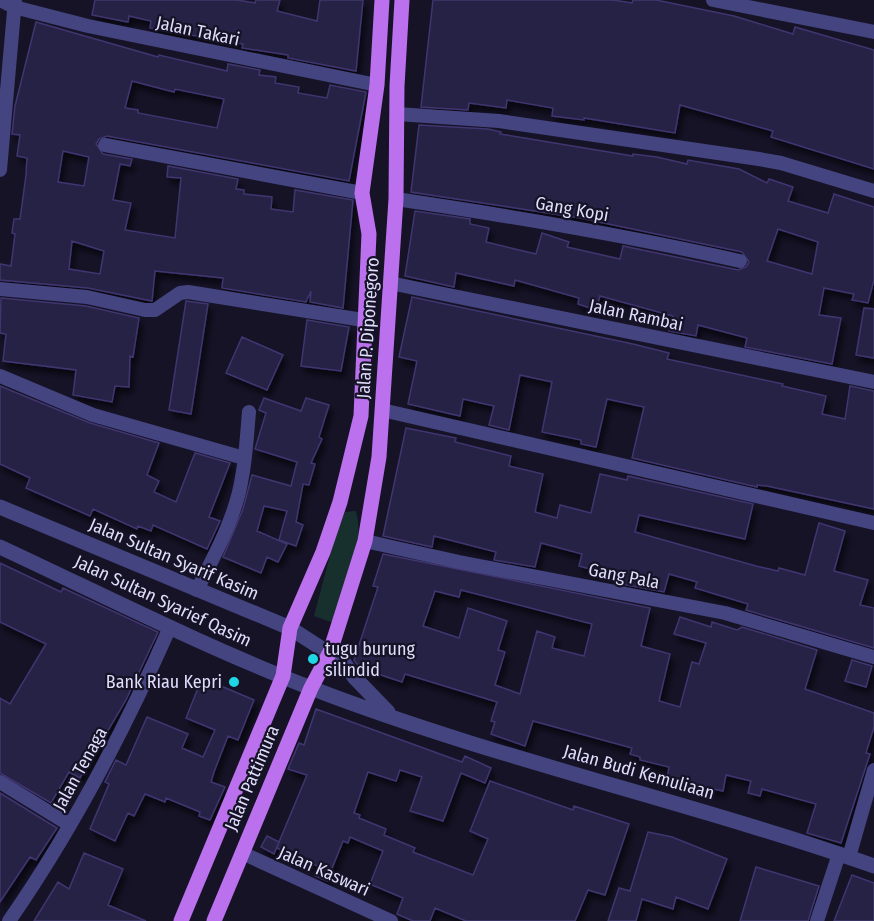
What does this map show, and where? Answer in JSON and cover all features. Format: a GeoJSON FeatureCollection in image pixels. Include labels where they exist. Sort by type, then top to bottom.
{"type":"FeatureCollection","features":[{"type":"Feature","properties":{"kind":"main road","name":"Jalan Pattimura"},"geometry":{"type":"LineString","coordinates":[[181,921],[284,676],[290,628],[323,552],[340,502],[357,438],[361,416],[363,320],[369,234],[362,193],[377,85],[382,0]]}},
{"type":"Feature","properties":{"kind":"main road","name":"Jalan P. Diponegoro"},"geometry":{"type":"LineString","coordinates":[[330,652],[365,541],[379,457],[396,199],[402,0]]}},
{"type":"Feature","properties":{"kind":"main road","name":"Jalan Pattimura"},"geometry":{"type":"LineString","coordinates":[[213,921],[311,688],[330,652]]}},
{"type":"Feature","properties":{"kind":"street","name":"Jalan Takari"},"geometry":{"type":"LineString","coordinates":[[0,0],[194,49],[377,85]]}},
{"type":"Feature","properties":{"kind":"street"},"geometry":{"type":"LineString","coordinates":[[713,0],[874,32]]}},
{"type":"Feature","properties":{"kind":"street"},"geometry":{"type":"LineString","coordinates":[[0,170],[14,3]]}},
{"type":"Feature","properties":{"kind":"street"},"geometry":{"type":"LineString","coordinates":[[397,114],[499,121],[759,159],[781,163],[874,191]]}},
{"type":"Feature","properties":{"kind":"street"},"geometry":{"type":"LineString","coordinates":[[105,145],[362,193]]}},
{"type":"Feature","properties":{"kind":"street","name":"Gang Kopi"},"geometry":{"type":"LineString","coordinates":[[396,199],[504,215],[667,244],[740,261]]}},
{"type":"Feature","properties":{"kind":"street","name":"Jalan Rambai"},"geometry":{"type":"LineString","coordinates":[[390,283],[874,382]]}},
{"type":"Feature","properties":{"kind":"street"},"geometry":{"type":"LineString","coordinates":[[0,289],[87,297],[145,310],[155,310],[180,293],[188,292],[363,320]]}},
{"type":"Feature","properties":{"kind":"street"},"geometry":{"type":"LineString","coordinates":[[0,376],[93,415],[244,458]]}},
{"type":"Feature","properties":{"kind":"street"},"geometry":{"type":"LineString","coordinates":[[382,410],[874,523]]}},
{"type":"Feature","properties":{"kind":"street"},"geometry":{"type":"LineString","coordinates":[[198,590],[224,537],[234,510],[244,458],[249,412]]}},
{"type":"Feature","properties":{"kind":"street","name":"Jalan Sultan Syarif Kasim"},"geometry":{"type":"LineString","coordinates":[[0,507],[290,628],[330,652]]}},
{"type":"Feature","properties":{"kind":"street","name":"Gang Pala"},"geometry":{"type":"LineString","coordinates":[[365,541],[459,562],[725,613],[874,657]]}},
{"type":"Feature","properties":{"kind":"street","name":"Jalan Sultan Syarief Qasim"},"geometry":{"type":"LineString","coordinates":[[0,547],[170,627],[311,688]]}},
{"type":"Feature","properties":{"kind":"street","name":"Jalan Tenaga"},"geometry":{"type":"LineString","coordinates":[[9,921],[70,825],[135,707],[170,627]]}},
{"type":"Feature","properties":{"kind":"street","name":"Jalan Budi Kemuliaan"},"geometry":{"type":"LineString","coordinates":[[330,652],[344,663],[392,717]]}},
{"type":"Feature","properties":{"kind":"street","name":"Jalan Budi Kemuliaan"},"geometry":{"type":"LineString","coordinates":[[311,688],[392,717],[874,866]]}},
{"type":"Feature","properties":{"kind":"street"},"geometry":{"type":"LineString","coordinates":[[817,921],[844,856],[874,770]]}},
{"type":"Feature","properties":{"kind":"street"},"geometry":{"type":"LineString","coordinates":[[0,782],[70,825]]}},
{"type":"Feature","properties":{"kind":"street","name":"Jalan Kaswari"},"geometry":{"type":"LineString","coordinates":[[242,853],[391,921]]}},
{"type":"Feature","properties":{"kind":"green space"},"geometry":{"type":"Polygon","coordinates":[[[356,511],[357,554],[339,625],[314,616],[336,533],[345,512],[356,511]]]}},
{"type":"Feature","properties":{"kind":"building"},"geometry":{"type":"Polygon","coordinates":[[[95,0],[237,0],[255,3],[256,0],[280,0],[277,11],[317,21],[320,0],[363,0],[356,71],[288,58],[288,55],[242,48],[243,44],[150,28],[151,21],[129,16],[128,22],[92,15],[95,0]]]}},
{"type":"Feature","properties":{"kind":"building"},"geometry":{"type":"Polygon","coordinates":[[[433,0],[613,0],[632,3],[633,0],[656,0],[734,16],[793,34],[795,27],[874,50],[874,169],[771,137],[773,131],[680,105],[675,133],[584,118],[584,120],[552,116],[553,108],[507,100],[506,108],[469,103],[468,110],[421,107],[433,0]]]}},
{"type":"Feature","properties":{"kind":"building"},"geometry":{"type":"Polygon","coordinates":[[[36,22],[158,57],[159,55],[227,71],[228,64],[260,70],[259,75],[276,77],[275,83],[299,87],[298,93],[327,98],[330,85],[366,92],[349,181],[107,136],[99,139],[96,144],[103,154],[132,159],[130,166],[120,164],[113,200],[131,203],[125,230],[175,238],[181,178],[167,177],[168,166],[238,179],[236,189],[244,190],[244,194],[272,197],[271,209],[293,212],[295,190],[353,200],[343,308],[310,302],[311,291],[306,302],[222,288],[223,278],[155,271],[152,301],[88,288],[0,280],[0,264],[11,266],[15,234],[12,233],[14,219],[20,219],[26,175],[27,158],[17,156],[20,135],[12,134],[15,106],[36,22]],[[132,81],[125,108],[138,110],[138,113],[217,128],[224,99],[175,89],[174,92],[132,81]],[[63,151],[58,182],[84,186],[89,157],[63,151]],[[72,241],[69,269],[100,274],[104,251],[72,241]]]}},
{"type":"Feature","properties":{"kind":"building"},"geometry":{"type":"Polygon","coordinates":[[[419,125],[488,129],[501,132],[500,134],[633,156],[633,154],[657,157],[687,164],[688,160],[739,169],[767,183],[769,179],[793,187],[788,201],[828,213],[834,194],[874,207],[874,280],[868,303],[852,300],[854,294],[824,288],[819,315],[841,318],[832,364],[745,347],[747,338],[698,325],[696,336],[669,331],[673,316],[600,296],[596,310],[578,304],[579,298],[515,280],[514,286],[456,273],[454,287],[405,276],[415,211],[470,219],[470,224],[489,228],[486,242],[536,254],[542,233],[569,242],[567,247],[620,259],[623,246],[738,270],[746,267],[749,262],[742,252],[580,218],[411,192],[419,125]],[[778,229],[767,261],[812,274],[818,242],[778,229]]]}},
{"type":"Feature","properties":{"kind":"building"},"geometry":{"type":"Polygon","coordinates":[[[412,297],[633,344],[669,353],[667,359],[783,384],[782,386],[826,396],[822,414],[845,419],[850,386],[874,391],[874,509],[767,486],[757,485],[757,487],[632,458],[644,407],[607,399],[596,447],[581,444],[581,440],[542,432],[552,382],[520,375],[509,430],[489,425],[494,406],[463,399],[460,416],[408,404],[417,361],[399,357],[412,297]]]}},
{"type":"Feature","properties":{"kind":"building"},"geometry":{"type":"Polygon","coordinates":[[[1,298],[86,306],[139,318],[133,357],[130,356],[129,387],[115,386],[112,402],[73,395],[76,370],[3,361],[6,334],[0,333],[1,298]]]}},
{"type":"Feature","properties":{"kind":"building"},"geometry":{"type":"Polygon","coordinates":[[[186,301],[208,304],[191,414],[169,410],[186,301]]]}},
{"type":"Feature","properties":{"kind":"building"},"geometry":{"type":"Polygon","coordinates":[[[864,308],[874,309],[874,358],[856,355],[864,308]]]}},
{"type":"Feature","properties":{"kind":"building"},"geometry":{"type":"Polygon","coordinates":[[[307,320],[349,327],[341,371],[301,366],[307,320]]]}},
{"type":"Feature","properties":{"kind":"building"},"geometry":{"type":"Polygon","coordinates":[[[242,337],[283,355],[267,390],[226,373],[242,337]]]}},
{"type":"Feature","properties":{"kind":"building"},"geometry":{"type":"Polygon","coordinates":[[[0,386],[90,423],[159,443],[147,475],[159,481],[154,492],[176,502],[195,453],[230,463],[209,517],[220,521],[207,549],[153,525],[151,531],[138,526],[137,529],[93,509],[90,516],[26,488],[30,478],[0,464],[0,386]]]}},
{"type":"Feature","properties":{"kind":"building"},"geometry":{"type":"Polygon","coordinates":[[[264,398],[301,411],[306,398],[329,405],[319,437],[322,439],[311,463],[315,464],[309,485],[303,484],[296,522],[303,525],[296,546],[279,540],[287,511],[264,506],[257,531],[287,544],[278,562],[267,557],[261,573],[223,557],[243,509],[252,475],[291,486],[297,462],[255,449],[266,413],[259,410],[264,398]]]}},
{"type":"Feature","properties":{"kind":"building"},"geometry":{"type":"Polygon","coordinates":[[[406,428],[456,438],[455,442],[511,456],[509,466],[543,474],[535,512],[557,518],[560,505],[591,513],[600,474],[627,480],[628,476],[753,504],[745,539],[639,515],[635,532],[756,566],[778,571],[779,568],[805,575],[819,523],[845,531],[834,571],[868,580],[860,605],[874,608],[874,648],[746,610],[748,604],[695,588],[697,582],[669,574],[664,592],[621,584],[622,578],[579,566],[582,554],[541,543],[535,567],[494,560],[496,552],[434,536],[432,547],[383,536],[406,428]]]}},
{"type":"Feature","properties":{"kind":"building"},"geometry":{"type":"Polygon","coordinates":[[[383,554],[650,608],[641,646],[670,654],[659,701],[680,707],[692,662],[699,664],[706,643],[674,634],[680,617],[711,627],[712,622],[737,630],[742,627],[817,650],[805,689],[874,713],[874,727],[866,753],[870,754],[841,843],[807,833],[816,804],[762,789],[760,796],[748,793],[751,781],[726,775],[723,791],[667,779],[669,767],[640,760],[640,757],[630,754],[632,748],[533,721],[525,746],[491,734],[495,722],[491,721],[497,702],[405,674],[402,682],[360,668],[354,660],[378,587],[373,586],[383,554]],[[461,590],[459,597],[435,591],[423,626],[459,638],[468,608],[507,621],[498,650],[505,652],[495,685],[520,694],[537,631],[555,637],[552,648],[584,656],[592,624],[461,590]]]}},
{"type":"Feature","properties":{"kind":"building"},"geometry":{"type":"Polygon","coordinates":[[[0,563],[61,592],[63,588],[158,632],[126,700],[80,778],[69,772],[51,803],[0,773],[0,698],[10,704],[46,644],[0,622],[0,563]]]}},
{"type":"Feature","properties":{"kind":"building"},"geometry":{"type":"Polygon","coordinates":[[[852,660],[872,666],[866,687],[845,681],[852,660]]]}},
{"type":"Feature","properties":{"kind":"building"},"geometry":{"type":"Polygon","coordinates":[[[202,678],[254,700],[238,740],[228,736],[214,772],[211,782],[225,787],[210,820],[199,816],[200,812],[166,798],[165,802],[145,794],[134,816],[128,813],[115,841],[90,829],[109,784],[105,782],[116,760],[126,765],[147,717],[188,734],[182,748],[203,757],[215,730],[186,718],[202,678]]]}},
{"type":"Feature","properties":{"kind":"building"},"geometry":{"type":"Polygon","coordinates":[[[316,709],[462,762],[465,756],[491,768],[485,783],[461,773],[443,821],[410,811],[422,777],[400,770],[396,781],[368,772],[354,813],[360,815],[359,818],[386,829],[384,835],[415,848],[413,852],[473,875],[488,839],[470,831],[490,781],[573,810],[574,806],[629,824],[605,895],[588,890],[575,921],[466,921],[435,908],[430,921],[413,921],[397,914],[403,898],[370,884],[383,851],[350,837],[348,843],[343,841],[327,881],[315,876],[320,867],[277,848],[307,775],[288,769],[299,743],[304,745],[316,709]]]}},
{"type":"Feature","properties":{"kind":"building"},"geometry":{"type":"Polygon","coordinates":[[[0,793],[57,828],[36,860],[30,857],[0,902],[0,793]]]}},
{"type":"Feature","properties":{"kind":"building"},"geometry":{"type":"Polygon","coordinates":[[[648,832],[672,837],[727,859],[708,909],[676,897],[673,909],[642,899],[636,921],[608,921],[619,888],[630,891],[648,832]]]}},
{"type":"Feature","properties":{"kind":"building"},"geometry":{"type":"Polygon","coordinates":[[[267,836],[279,842],[274,854],[261,847],[267,836]]]}},
{"type":"Feature","properties":{"kind":"building"},"geometry":{"type":"Polygon","coordinates":[[[84,853],[123,869],[108,905],[146,921],[34,921],[58,882],[69,889],[84,853]]]}},
{"type":"Feature","properties":{"kind":"building"},"geometry":{"type":"Polygon","coordinates":[[[756,867],[819,886],[808,921],[740,921],[756,867]]]}},
{"type":"Feature","properties":{"kind":"building"},"geometry":{"type":"Polygon","coordinates":[[[852,875],[874,883],[874,921],[834,921],[852,875]]]}},
{"type":"Feature","properties":{"kind":"place","name":"tugu burung silindid"},"geometry":{"type":"Point","coordinates":[313,659]}},
{"type":"Feature","properties":{"kind":"place","name":"Bank Riau Kepri"},"geometry":{"type":"Point","coordinates":[234,682]}}]}
